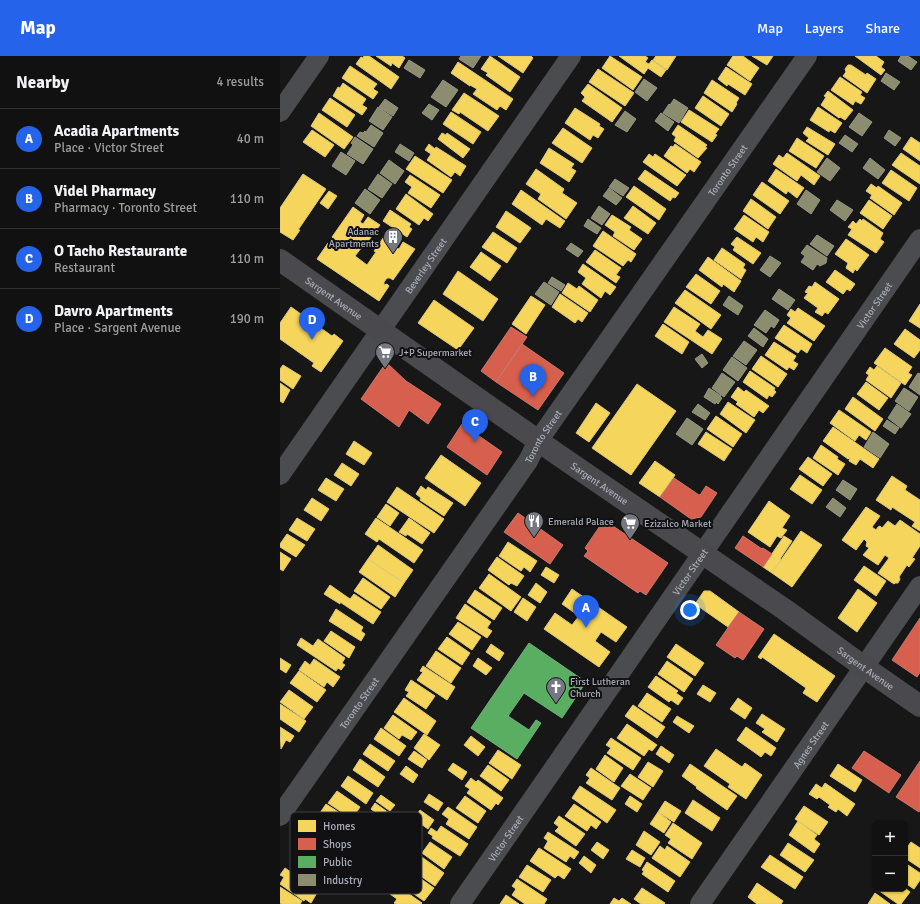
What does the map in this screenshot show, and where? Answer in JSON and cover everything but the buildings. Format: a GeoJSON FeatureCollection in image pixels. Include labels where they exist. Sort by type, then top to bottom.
{"type":"FeatureCollection","features":[{"type":"Feature","properties":{"kind":"main road","name":"Sargent Avenue"},"geometry":{"type":"LineString","coordinates":[[280,260],[538,442],[784,609],[920,706]]}},
{"type":"Feature","properties":{"kind":"street"},"geometry":{"type":"LineString","coordinates":[[280,112],[319,56]]}},
{"type":"Feature","properties":{"kind":"street","name":"Beverley Street"},"geometry":{"type":"LineString","coordinates":[[280,475],[571,56]]}},
{"type":"Feature","properties":{"kind":"street","name":"Toronto Street"},"geometry":{"type":"LineString","coordinates":[[280,816],[807,56]]}},
{"type":"Feature","properties":{"kind":"street","name":"Victor Street"},"geometry":{"type":"LineString","coordinates":[[460,904],[920,239]]}},
{"type":"Feature","properties":{"kind":"street","name":"Agnes Street"},"geometry":{"type":"LineString","coordinates":[[700,904],[920,586]]}},
{"type":"Feature","properties":{"kind":"place","name":"Adanac Apartments"},"geometry":{"type":"Point","coordinates":[393,254]}},
{"type":"Feature","properties":{"kind":"place","name":"Davro Apartments"},"geometry":{"type":"Point","coordinates":[312,340]}},
{"type":"Feature","properties":{"kind":"place","name":"J+P Supermarket"},"geometry":{"type":"Point","coordinates":[385,369]}},
{"type":"Feature","properties":{"kind":"place","name":"Videl Pharmacy"},"geometry":{"type":"Point","coordinates":[533,397]}},
{"type":"Feature","properties":{"kind":"place","name":"O Tacho Restaurante"},"geometry":{"type":"Point","coordinates":[475,442]}},
{"type":"Feature","properties":{"kind":"place","name":"Emerald Palace"},"geometry":{"type":"Point","coordinates":[534,538]}},
{"type":"Feature","properties":{"kind":"place","name":"Ezizalco Market"},"geometry":{"type":"Point","coordinates":[630,540]}},
{"type":"Feature","properties":{"kind":"place","name":"Acadia Apartments"},"geometry":{"type":"Point","coordinates":[586,628]}},
{"type":"Feature","properties":{"kind":"place","name":"First Lutheran Church"},"geometry":{"type":"Point","coordinates":[556,704]}}]}
